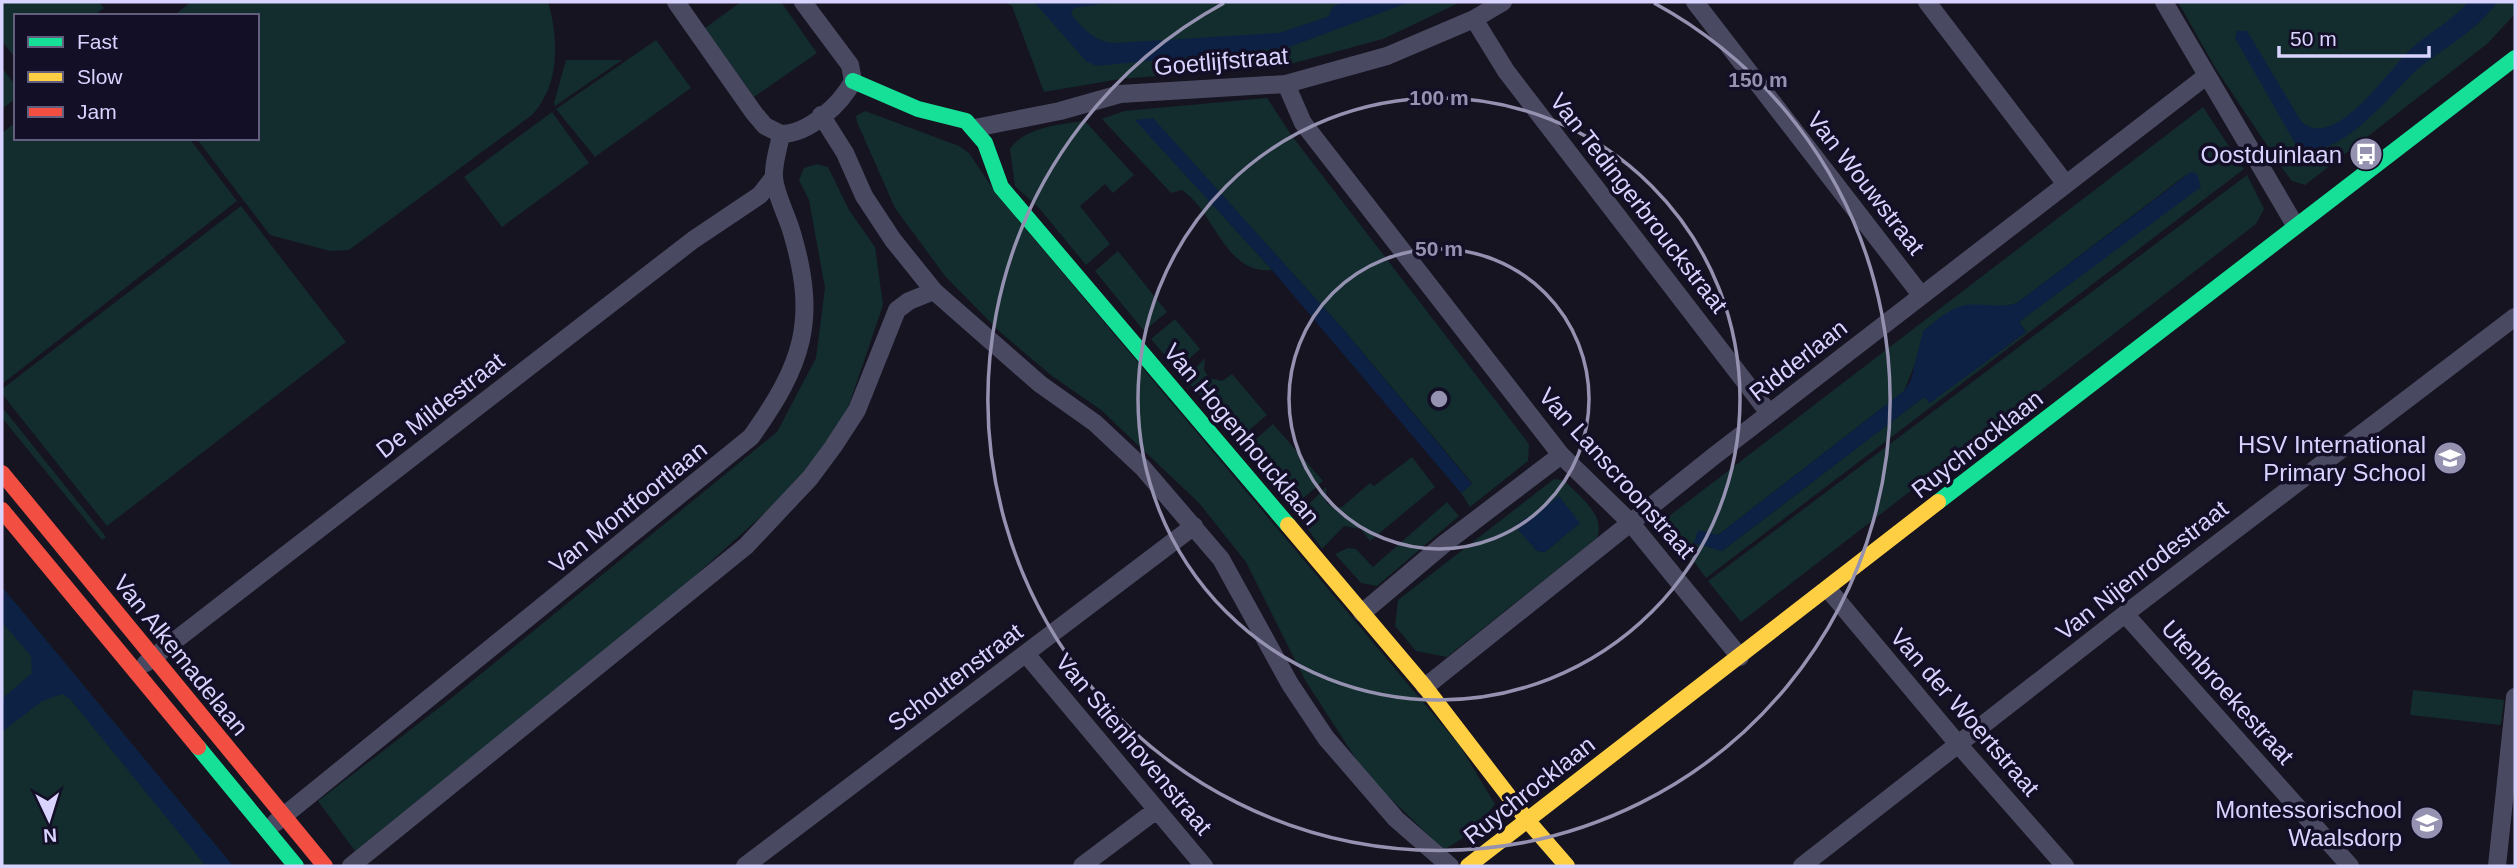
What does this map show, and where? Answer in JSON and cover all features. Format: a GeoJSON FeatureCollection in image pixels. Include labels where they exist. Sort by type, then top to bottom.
{"type":"FeatureCollection","features":[{"type":"Feature","properties":{"kind":"street"},"geometry":{"type":"LineString","coordinates":[[676,2],[754,113],[765,126],[781,134],[804,128],[841,100],[853,81],[850,65],[803,2]]}},
{"type":"Feature","properties":{"kind":"street","name":"Goetlijfstraat"},"geometry":{"type":"LineString","coordinates":[[975,128],[1060,111],[1120,93],[1286,84],[1387,56],[1474,19],[1503,2]]}},
{"type":"Feature","properties":{"kind":"street","name":"Van Wouwstraat"},"geometry":{"type":"LineString","coordinates":[[1695,2],[1921,295]]}},
{"type":"Feature","properties":{"kind":"street"},"geometry":{"type":"LineString","coordinates":[[1927,2],[2065,183]]}},
{"type":"Feature","properties":{"kind":"street"},"geometry":{"type":"LineString","coordinates":[[2164,2],[2205,77],[2295,225]]}},
{"type":"Feature","properties":{"kind":"street","name":"Van Tedingerbrouckstraat"},"geometry":{"type":"LineString","coordinates":[[1474,19],[1506,71],[1769,413]]}},
{"type":"Feature","properties":{"kind":"street","name":"Ruychrocklaan"},"geometry":{"type":"LineString","coordinates":[[1468,866],[2295,225],[2515,58]]}},
{"type":"Feature","properties":{"kind":"street","name":"Ridderlaan"},"geometry":{"type":"LineString","coordinates":[[1425,687],[1769,413],[2205,77]]}},
{"type":"Feature","properties":{"kind":"street"},"geometry":{"type":"LineString","coordinates":[[853,81],[918,109],[966,121],[975,128]]}},
{"type":"Feature","properties":{"kind":"street","name":"Van Lanscroonstraat"},"geometry":{"type":"LineString","coordinates":[[1286,84],[1303,123],[1561,455],[1630,522],[1740,657]]}},
{"type":"Feature","properties":{"kind":"street"},"geometry":{"type":"LineString","coordinates":[[821,115],[845,153],[864,196],[893,240],[934,291],[1040,384],[1095,423],[1143,468],[1221,559],[1290,684],[1326,738],[1396,820],[1450,866]]}},
{"type":"Feature","properties":{"kind":"street","name":"Van Hogenhoucklaan"},"geometry":{"type":"LineString","coordinates":[[975,128],[985,143],[992,170],[1001,187],[1425,687],[1527,820],[1567,866]]}},
{"type":"Feature","properties":{"kind":"street","name":"Van Montfoortlaan"},"geometry":{"type":"LineString","coordinates":[[266,830],[751,437],[782,394],[802,346],[806,304],[802,271],[774,177],[781,134]]}},
{"type":"Feature","properties":{"kind":"street","name":"De Mildestraat"},"geometry":{"type":"LineString","coordinates":[[136,672],[693,240],[760,195],[774,177]]}},
{"type":"Feature","properties":{"kind":"street"},"geometry":{"type":"LineString","coordinates":[[351,866],[746,546],[810,478],[857,410],[897,310],[909,301],[934,291]]}},
{"type":"Feature","properties":{"kind":"street","name":"Van Nijenrodestraat"},"geometry":{"type":"LineString","coordinates":[[1808,864],[2125,614],[2515,317]]}},
{"type":"Feature","properties":{"kind":"street"},"geometry":{"type":"LineString","coordinates":[[1362,613],[1444,544],[1561,455]]}},
{"type":"Feature","properties":{"kind":"street","name":"Van Alkemadelaan"},"geometry":{"type":"LineString","coordinates":[[2,473],[325,866]]}},
{"type":"Feature","properties":{"kind":"street","name":"Van Alkemadelaan"},"geometry":{"type":"LineString","coordinates":[[2,510],[296,866]]}},
{"type":"Feature","properties":{"kind":"street","name":"Schoutenstraat"},"geometry":{"type":"LineString","coordinates":[[746,866],[1194,526]]}},
{"type":"Feature","properties":{"kind":"street","name":"Van der Woertstraat"},"geometry":{"type":"LineString","coordinates":[[1828,589],[1958,744],[2066,866]]}},
{"type":"Feature","properties":{"kind":"street","name":"Utenbroekestraat"},"geometry":{"type":"LineString","coordinates":[[2125,614],[2350,866]]}},
{"type":"Feature","properties":{"kind":"street","name":"Van Stienhovenstraat"},"geometry":{"type":"LineString","coordinates":[[1026,654],[1155,811],[1204,866]]}},
{"type":"Feature","properties":{"kind":"street"},"geometry":{"type":"LineString","coordinates":[[2497,866],[2515,696]]}},
{"type":"Feature","properties":{"kind":"street"},"geometry":{"type":"LineString","coordinates":[[1082,866],[1155,811]]}},
{"type":"Feature","properties":{"kind":"green space"},"geometry":{"type":"Polygon","coordinates":[[[2,2],[99,2],[104,8],[96,14],[14,14],[14,56],[2,41],[2,2]]]}},
{"type":"Feature","properties":{"kind":"green space"},"geometry":{"type":"Polygon","coordinates":[[[191,2],[548,2],[554,31],[555,61],[548,90],[532,115],[349,250],[330,251],[270,235],[198,140],[259,140],[259,14],[176,14],[191,2]]]}},
{"type":"Feature","properties":{"kind":"green space"},"geometry":{"type":"Polygon","coordinates":[[[741,2],[781,2],[817,53],[754,97],[705,28],[741,2]]]}},
{"type":"Feature","properties":{"kind":"green space"},"geometry":{"type":"Polygon","coordinates":[[[1003,2],[1461,2],[1383,39],[1283,66],[1120,79],[1044,92],[1012,6],[1003,2]]]}},
{"type":"Feature","properties":{"kind":"green space"},"geometry":{"type":"Polygon","coordinates":[[[2178,2],[2515,2],[2515,14],[2487,44],[2305,185],[2292,181],[2282,168],[2216,69],[2178,2]]]}},
{"type":"Feature","properties":{"kind":"green space"},"geometry":{"type":"Polygon","coordinates":[[[656,40],[691,88],[595,157],[556,109],[656,40]]]}},
{"type":"Feature","properties":{"kind":"green space"},"geometry":{"type":"Polygon","coordinates":[[[566,60],[622,60],[555,106],[566,60]]]}},
{"type":"Feature","properties":{"kind":"green space"},"geometry":{"type":"Polygon","coordinates":[[[2,68],[14,83],[14,100],[2,109],[2,68]]]}},
{"type":"Feature","properties":{"kind":"green space"},"geometry":{"type":"Polygon","coordinates":[[[1267,98],[1292,136],[1529,444],[1528,461],[1470,507],[1461,493],[1472,483],[1343,329],[1153,119],[1136,120],[1272,270],[1256,269],[1243,263],[1232,253],[1193,200],[1182,190],[1171,193],[1102,119],[1124,111],[1267,98]]]}},
{"type":"Feature","properties":{"kind":"green space"},"geometry":{"type":"Polygon","coordinates":[[[2203,107],[2244,169],[1706,578],[1664,520],[2203,107]],[[2190,172],[2017,303],[2002,308],[1968,305],[1915,364],[1904,391],[1718,535],[1698,530],[1722,551],[1925,396],[1929,403],[2026,332],[2019,322],[2190,172]]]}},
{"type":"Feature","properties":{"kind":"green space"},"geometry":{"type":"Polygon","coordinates":[[[865,111],[959,146],[969,153],[998,196],[1460,746],[1495,804],[1475,830],[1444,850],[1367,776],[1305,680],[1246,562],[1199,503],[1101,410],[1052,376],[1000,332],[945,276],[895,208],[857,122],[856,116],[865,111]]]}},
{"type":"Feature","properties":{"kind":"green space"},"geometry":{"type":"Polygon","coordinates":[[[552,112],[589,163],[502,227],[464,177],[552,112]]]}},
{"type":"Feature","properties":{"kind":"green space"},"geometry":{"type":"Polygon","coordinates":[[[1085,121],[1134,175],[1113,193],[1105,184],[1080,206],[1110,244],[1086,265],[1039,208],[1015,186],[1010,149],[1034,131],[1085,121]]]}},
{"type":"Feature","properties":{"kind":"green space"},"geometry":{"type":"Polygon","coordinates":[[[14,124],[14,140],[191,140],[237,201],[2,384],[2,133],[14,124]]]}},
{"type":"Feature","properties":{"kind":"green space"},"geometry":{"type":"Polygon","coordinates":[[[817,164],[828,167],[849,210],[875,247],[883,305],[849,405],[827,445],[786,494],[667,601],[355,851],[318,801],[449,700],[777,432],[816,358],[825,288],[809,200],[799,180],[804,168],[817,164]]]}},
{"type":"Feature","properties":{"kind":"green space"},"geometry":{"type":"Polygon","coordinates":[[[2247,175],[2264,209],[2256,224],[1741,622],[1708,581],[2247,175]]]}},
{"type":"Feature","properties":{"kind":"green space"},"geometry":{"type":"Polygon","coordinates":[[[241,206],[346,342],[107,526],[2,394],[2,389],[241,206]]]}},
{"type":"Feature","properties":{"kind":"green space"},"geometry":{"type":"Polygon","coordinates":[[[1118,251],[1167,312],[1144,331],[1095,271],[1118,251]]]}},
{"type":"Feature","properties":{"kind":"green space"},"geometry":{"type":"Polygon","coordinates":[[[1175,319],[1200,349],[1177,370],[1151,339],[1175,319]]]}},
{"type":"Feature","properties":{"kind":"green space"},"geometry":{"type":"Polygon","coordinates":[[[1205,358],[1204,370],[1209,378],[1222,381],[1232,374],[1267,415],[1237,440],[1186,379],[1205,358]]]}},
{"type":"Feature","properties":{"kind":"green space"},"geometry":{"type":"Polygon","coordinates":[[[2,407],[106,537],[102,540],[2,418],[2,407]]]}},
{"type":"Feature","properties":{"kind":"green space"},"geometry":{"type":"Polygon","coordinates":[[[1273,424],[1323,481],[1299,502],[1249,445],[1273,424]]]}},
{"type":"Feature","properties":{"kind":"green space"},"geometry":{"type":"Polygon","coordinates":[[[1412,457],[1435,487],[1370,541],[1361,529],[1344,526],[1322,549],[1298,515],[1326,487],[1327,503],[1334,508],[1342,507],[1370,483],[1374,486],[1412,457]]]}},
{"type":"Feature","properties":{"kind":"green space"},"geometry":{"type":"Polygon","coordinates":[[[1554,479],[1564,480],[1590,506],[1598,521],[1597,538],[1447,657],[1416,651],[1395,626],[1398,600],[1554,479]],[[1527,517],[1516,526],[1537,551],[1545,552],[1580,522],[1527,517]]]}},
{"type":"Feature","properties":{"kind":"green space"},"geometry":{"type":"Polygon","coordinates":[[[1447,502],[1459,516],[1377,586],[1361,583],[1335,554],[1348,548],[1356,549],[1373,567],[1447,502]]]}},
{"type":"Feature","properties":{"kind":"green space"},"geometry":{"type":"Polygon","coordinates":[[[2,587],[233,866],[2,866],[2,587]]]}},
{"type":"Feature","properties":{"kind":"green space"},"geometry":{"type":"Polygon","coordinates":[[[2413,690],[2504,700],[2501,725],[2410,715],[2413,690]]]}},
{"type":"Feature","properties":{"kind":"water"},"geometry":{"type":"Polygon","coordinates":[[[1034,2],[1114,2],[1074,8],[1071,13],[1090,33],[1101,40],[1114,43],[1279,33],[1373,2],[1410,2],[1289,47],[1096,66],[1086,61],[1034,2]]]}},
{"type":"Feature","properties":{"kind":"water"},"geometry":{"type":"Polygon","coordinates":[[[2468,2],[2497,2],[2480,22],[2419,68],[2362,125],[2327,146],[2310,149],[2295,143],[2235,38],[2237,31],[2247,31],[2301,121],[2315,128],[2329,126],[2345,118],[2361,104],[2413,47],[2468,2]]]}},
{"type":"Feature","properties":{"kind":"water"},"geometry":{"type":"Polygon","coordinates":[[[1153,118],[1343,329],[1472,484],[1461,493],[1272,270],[1135,120],[1153,118]]]}},
{"type":"Feature","properties":{"kind":"water"},"geometry":{"type":"Polygon","coordinates":[[[2191,172],[2197,174],[2201,187],[2019,322],[2026,332],[1930,403],[1924,397],[1722,551],[1694,543],[1698,530],[1718,535],[1904,391],[1911,380],[1923,331],[1938,319],[1955,308],[1967,305],[2004,306],[2017,303],[2191,172]]]}},
{"type":"Feature","properties":{"kind":"water"},"geometry":{"type":"Polygon","coordinates":[[[1559,496],[1580,523],[1545,552],[1537,551],[1515,526],[1527,517],[1532,518],[1559,496]]]}},
{"type":"Feature","properties":{"kind":"water"},"geometry":{"type":"Polygon","coordinates":[[[2,587],[233,866],[206,866],[70,699],[62,694],[42,701],[2,732],[2,699],[32,673],[31,656],[2,622],[2,587]]]}},
{"type":"Feature","properties":{"kind":"waterway"},"geometry":{"type":"LineString","coordinates":[[1340,15],[1372,2]]}},
{"type":"Feature","properties":{"kind":"traffic: fast"},"geometry":{"type":"LineString","coordinates":[[1938,502],[2515,58]]}},
{"type":"Feature","properties":{"kind":"traffic: fast"},"geometry":{"type":"LineString","coordinates":[[853,81],[918,109],[966,121],[985,143],[1001,187],[1288,525]]}},
{"type":"Feature","properties":{"kind":"traffic: fast"},"geometry":{"type":"LineString","coordinates":[[198,747],[296,866]]}},
{"type":"Feature","properties":{"kind":"traffic: slow"},"geometry":{"type":"LineString","coordinates":[[1468,866],[1938,502]]}},
{"type":"Feature","properties":{"kind":"traffic: slow"},"geometry":{"type":"LineString","coordinates":[[1288,525],[1425,687],[1527,820],[1567,866]]}},
{"type":"Feature","properties":{"kind":"traffic: jam"},"geometry":{"type":"LineString","coordinates":[[2,473],[325,866]]}},
{"type":"Feature","properties":{"kind":"traffic: jam"},"geometry":{"type":"LineString","coordinates":[[2,510],[198,747]]}},
{"type":"Feature","properties":{"kind":"place","name":"Oostduinlaan"},"geometry":{"type":"Point","coordinates":[2366,154]}},
{"type":"Feature","properties":{"kind":"place","name":"HSV International Primary School"},"geometry":{"type":"Point","coordinates":[2450,458]}},
{"type":"Feature","properties":{"kind":"place","name":"Montessorischool Waalsdorp"},"geometry":{"type":"Point","coordinates":[2427,823]}}]}
